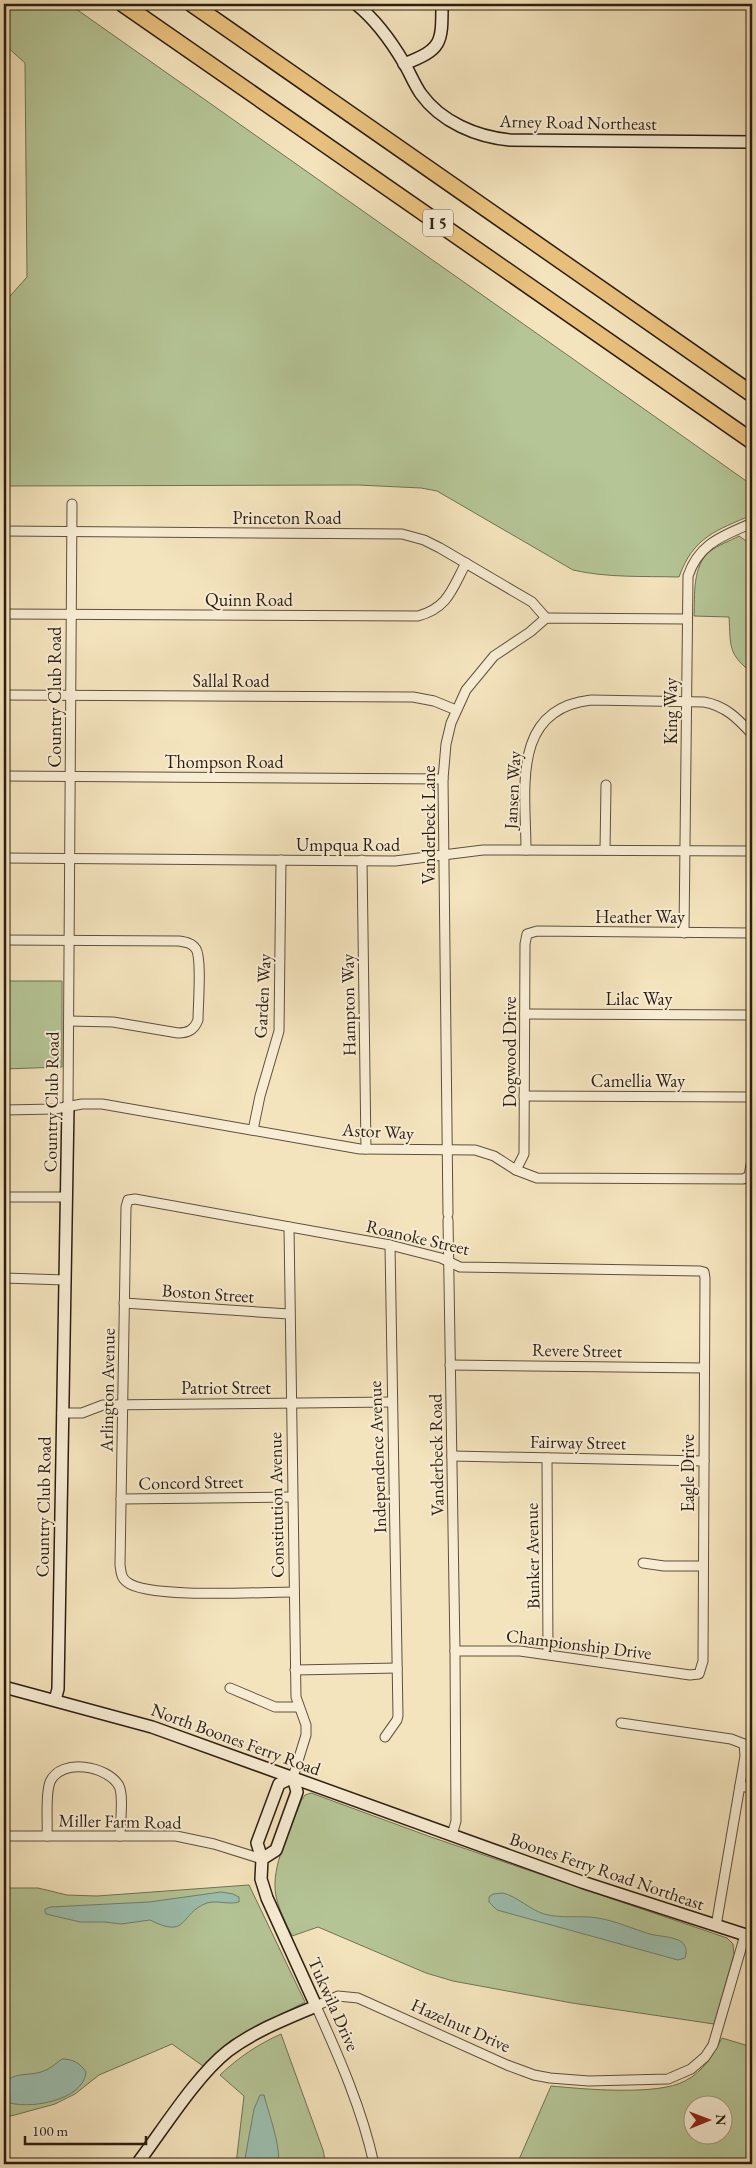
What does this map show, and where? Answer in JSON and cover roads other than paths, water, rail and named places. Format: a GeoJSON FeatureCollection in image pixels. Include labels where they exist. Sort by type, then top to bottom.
{"type":"FeatureCollection","features":[{"type":"Feature","properties":{"kind":"highway","name":"I 5"},"geometry":{"type":"LineString","coordinates":[[123,4],[752,441]]}},
{"type":"Feature","properties":{"kind":"highway","name":"I 5"},"geometry":{"type":"LineString","coordinates":[[192,4],[752,394]]}},
{"type":"Feature","properties":{"kind":"street","name":"Arney Road Northeast"},"geometry":{"type":"LineString","coordinates":[[356,4],[378,24],[404,64],[421,95],[440,112],[465,128],[495,138],[752,142]]}},
{"type":"Feature","properties":{"kind":"street"},"geometry":{"type":"LineString","coordinates":[[404,64],[426,55],[437,46],[442,35],[442,4]]}},
{"type":"Feature","properties":{"kind":"street","name":"Country Club Road"},"geometry":{"type":"LineString","coordinates":[[55,1700],[58,1690],[67,1197],[71,858],[72,504]]}},
{"type":"Feature","properties":{"kind":"street","name":"King Way"},"geometry":{"type":"LineString","coordinates":[[684,933],[687,700],[686,619],[688,576],[694,561],[701,551],[715,540],[752,523]]}},
{"type":"Feature","properties":{"kind":"street","name":"Princeton Road"},"geometry":{"type":"LineString","coordinates":[[4,531],[402,534],[424,540],[532,602],[546,618]]}},
{"type":"Feature","properties":{"kind":"street","name":"Quinn Road"},"geometry":{"type":"LineString","coordinates":[[4,614],[418,616],[433,612],[444,604],[466,564]]}},
{"type":"Feature","properties":{"kind":"street"},"geometry":{"type":"LineString","coordinates":[[546,618],[686,619]]}},
{"type":"Feature","properties":{"kind":"street","name":"Vanderbeck Lane"},"geometry":{"type":"LineString","coordinates":[[448,1217],[443,855],[443,779],[446,744],[456,710],[466,690],[486,664],[546,618]]}},
{"type":"Feature","properties":{"kind":"street","name":"Sallal Road"},"geometry":{"type":"LineString","coordinates":[[4,695],[413,697],[434,701],[456,710]]}},
{"type":"Feature","properties":{"kind":"street","name":"Jansen Way"},"geometry":{"type":"LineString","coordinates":[[526,850],[527,755],[532,738],[548,718],[562,708],[582,701],[687,700],[704,702],[721,706],[731,713],[752,734]]}},
{"type":"Feature","properties":{"kind":"street","name":"Thompson Road"},"geometry":{"type":"LineString","coordinates":[[4,776],[443,779]]}},
{"type":"Feature","properties":{"kind":"street"},"geometry":{"type":"LineString","coordinates":[[605,850],[606,785]]}},
{"type":"Feature","properties":{"kind":"street","name":"Umpqua Road"},"geometry":{"type":"LineString","coordinates":[[4,858],[409,860],[483,850],[752,851]]}},
{"type":"Feature","properties":{"kind":"street","name":"Garden Way"},"geometry":{"type":"LineString","coordinates":[[253,1130],[260,1096],[279,1030],[281,860]]}},
{"type":"Feature","properties":{"kind":"street","name":"Hampton Way"},"geometry":{"type":"LineString","coordinates":[[362,860],[366,1149]]}},
{"type":"Feature","properties":{"kind":"street","name":"Heather Way"},"geometry":{"type":"LineString","coordinates":[[527,934],[537,931],[752,933]]}},
{"type":"Feature","properties":{"kind":"street","name":"Dogwood Drive"},"geometry":{"type":"LineString","coordinates":[[516,1170],[524,1154],[525,944],[527,934]]}},
{"type":"Feature","properties":{"kind":"street"},"geometry":{"type":"LineString","coordinates":[[4,940],[184,941],[193,945],[196,950],[199,960],[198,1020],[196,1025],[188,1032],[178,1033],[112,1022],[69,1022]]}},
{"type":"Feature","properties":{"kind":"street","name":"Lilac Way"},"geometry":{"type":"LineString","coordinates":[[525,1014],[752,1015]]}},
{"type":"Feature","properties":{"kind":"street","name":"Camellia Way"},"geometry":{"type":"LineString","coordinates":[[524,1096],[752,1097]]}},
{"type":"Feature","properties":{"kind":"street","name":"Astor Way"},"geometry":{"type":"LineString","coordinates":[[4,1110],[55,1109],[82,1104],[112,1105],[366,1149],[475,1150],[494,1156],[516,1170],[530,1176],[544,1178],[748,1178],[752,1159]]}},
{"type":"Feature","properties":{"kind":"street"},"geometry":{"type":"LineString","coordinates":[[4,1197],[67,1197]]}},
{"type":"Feature","properties":{"kind":"street","name":"Roanoke Street"},"geometry":{"type":"LineString","coordinates":[[128,1200],[135,1199],[390,1245],[460,1267],[685,1270],[704,1272]]}},
{"type":"Feature","properties":{"kind":"street","name":"Arlington Avenue"},"geometry":{"type":"LineString","coordinates":[[128,1200],[126,1207],[120,1565],[124,1580],[141,1588],[184,1593],[294,1592]]}},
{"type":"Feature","properties":{"kind":"street","name":"Vanderbeck Road"},"geometry":{"type":"LineString","coordinates":[[448,1217],[455,1651],[456,1821],[452,1835]]}},
{"type":"Feature","properties":{"kind":"street","name":"Constitution Avenue"},"geometry":{"type":"LineString","coordinates":[[288,1227],[296,1700],[304,1722],[306,1735],[293,1777]]}},
{"type":"Feature","properties":{"kind":"street","name":"Independence Avenue"},"geometry":{"type":"LineString","coordinates":[[385,1737],[398,1720],[390,1245]]}},
{"type":"Feature","properties":{"kind":"street","name":"Eagle Drive"},"geometry":{"type":"LineString","coordinates":[[699,1674],[703,1661],[704,1272]]}},
{"type":"Feature","properties":{"kind":"street"},"geometry":{"type":"LineString","coordinates":[[4,1278],[65,1280]]}},
{"type":"Feature","properties":{"kind":"street","name":"Boston Street"},"geometry":{"type":"LineString","coordinates":[[124,1303],[289,1314]]}},
{"type":"Feature","properties":{"kind":"street","name":"Revere Street"},"geometry":{"type":"LineString","coordinates":[[450,1365],[704,1368]]}},
{"type":"Feature","properties":{"kind":"street","name":"Patriot Street"},"geometry":{"type":"LineString","coordinates":[[62,1413],[82,1412],[103,1405],[122,1404],[392,1402]]}},
{"type":"Feature","properties":{"kind":"street","name":"Fairway Street"},"geometry":{"type":"LineString","coordinates":[[452,1456],[704,1461]]}},
{"type":"Feature","properties":{"kind":"street","name":"Bunker Avenue"},"geometry":{"type":"LineString","coordinates":[[547,1458],[548,1654]]}},
{"type":"Feature","properties":{"kind":"street","name":"Concord Street"},"geometry":{"type":"LineString","coordinates":[[121,1499],[292,1497]]}},
{"type":"Feature","properties":{"kind":"street"},"geometry":{"type":"LineString","coordinates":[[644,1562],[664,1566],[703,1566]]}},
{"type":"Feature","properties":{"kind":"street","name":"Championship Drive"},"geometry":{"type":"LineString","coordinates":[[455,1651],[510,1650],[684,1675],[699,1674]]}},
{"type":"Feature","properties":{"kind":"street"},"geometry":{"type":"LineString","coordinates":[[295,1670],[397,1668]]}},
{"type":"Feature","properties":{"kind":"street","name":"North Boones Ferry Road"},"geometry":{"type":"LineString","coordinates":[[4,1687],[152,1726],[452,1835]]}},
{"type":"Feature","properties":{"kind":"street"},"geometry":{"type":"LineString","coordinates":[[230,1688],[270,1705],[282,1708],[298,1707]]}},
{"type":"Feature","properties":{"kind":"street"},"geometry":{"type":"LineString","coordinates":[[621,1723],[731,1739],[744,1744],[745,1756],[716,1926]]}},
{"type":"Feature","properties":{"kind":"street"},"geometry":{"type":"LineString","coordinates":[[47,1836],[50,1782],[62,1770],[72,1766],[107,1774],[115,1780],[121,1794],[120,1836]]}},
{"type":"Feature","properties":{"kind":"street"},"geometry":{"type":"LineString","coordinates":[[262,1859],[276,1850],[297,1792],[293,1777]]}},
{"type":"Feature","properties":{"kind":"street","name":"Tukwila Drive"},"geometry":{"type":"LineString","coordinates":[[293,1777],[279,1784],[257,1843],[262,1859],[262,1879],[267,1898],[340,2059],[368,2137],[374,2164]]}},
{"type":"Feature","properties":{"kind":"street"},"geometry":{"type":"LineString","coordinates":[[740,1786],[752,1788]]}},
{"type":"Feature","properties":{"kind":"street","name":"Boones Ferry Road Northeast"},"geometry":{"type":"LineString","coordinates":[[452,1835],[582,1882],[749,1936]]}},
{"type":"Feature","properties":{"kind":"street","name":"Miller Farm Road"},"geometry":{"type":"LineString","coordinates":[[4,1836],[185,1837],[262,1859]]}},
{"type":"Feature","properties":{"kind":"street","name":"Hazelnut Drive"},"geometry":{"type":"LineString","coordinates":[[137,2164],[203,2076],[223,2056],[249,2037],[338,1996],[358,1998],[507,2065],[543,2077],[589,2082],[668,2079],[691,2069],[705,2057],[713,2045],[749,1936]]}},
{"type":"Feature","properties":{"kind":"street"},"geometry":{"type":"LineString","coordinates":[[4,2161],[10,2164]]}}]}
